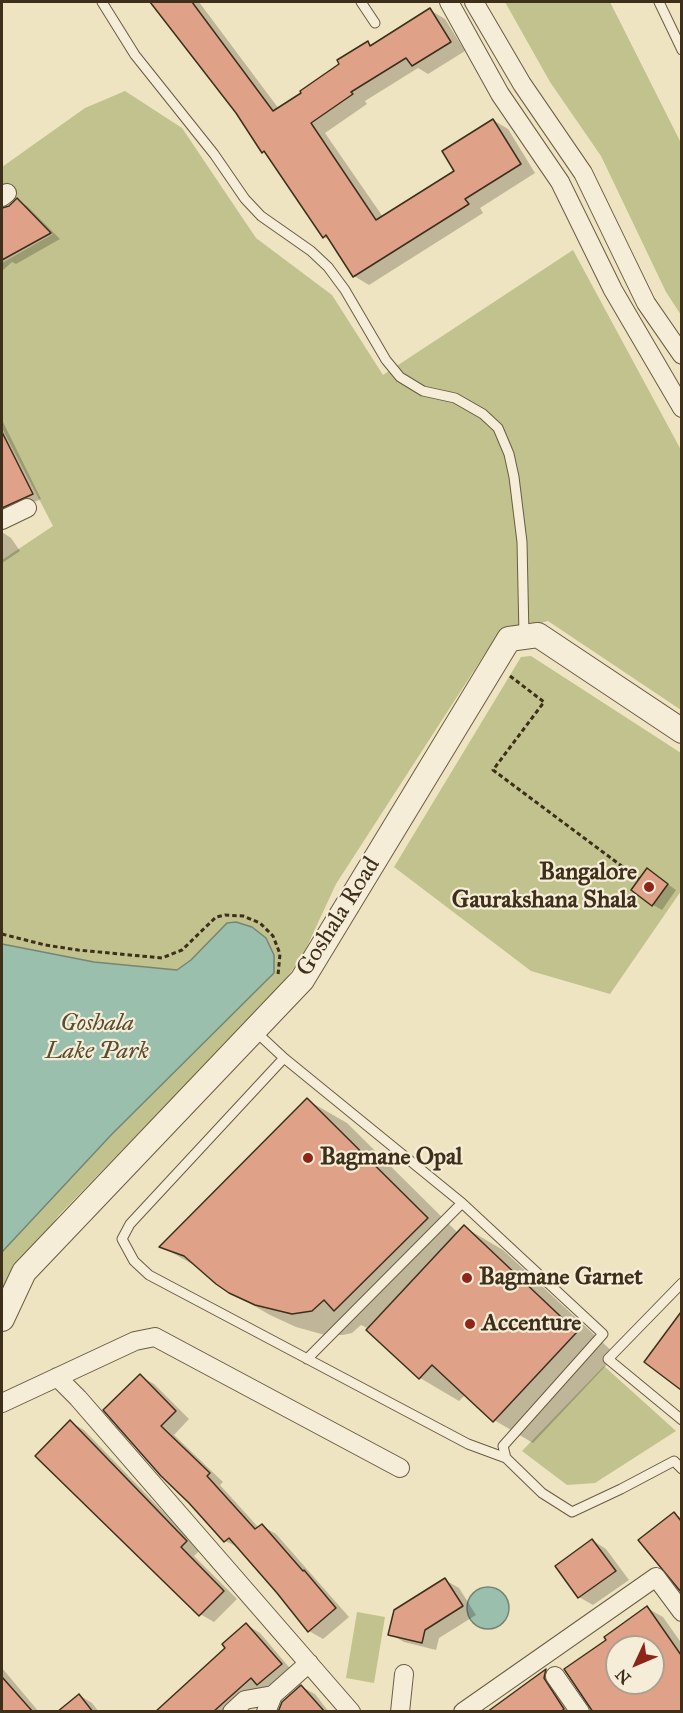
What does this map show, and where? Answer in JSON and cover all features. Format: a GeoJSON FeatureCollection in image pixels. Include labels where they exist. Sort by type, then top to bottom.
{"type":"FeatureCollection","features":[{"type":"Feature","properties":{"kind":"street"},"geometry":{"type":"LineString","coordinates":[[449,2],[500,94],[560,182],[613,290],[679,397]]}},
{"type":"Feature","properties":{"kind":"street"},"geometry":{"type":"LineString","coordinates":[[474,2],[522,84],[583,173],[646,303],[681,355]]}},
{"type":"Feature","properties":{"kind":"street"},"geometry":{"type":"LineString","coordinates":[[2,520],[27,508]]}},
{"type":"Feature","properties":{"kind":"street"},"geometry":{"type":"LineString","coordinates":[[524,636],[538,635],[681,731]]}},
{"type":"Feature","properties":{"kind":"street","name":"Goshala Road"},"geometry":{"type":"LineString","coordinates":[[2,1319],[24,1272],[302,980],[509,639],[524,636]]}},
{"type":"Feature","properties":{"kind":"street"},"geometry":{"type":"LineString","coordinates":[[2,1403],[135,1341],[155,1337],[400,1468]]}},
{"type":"Feature","properties":{"kind":"street"},"geometry":{"type":"LineString","coordinates":[[57,1377],[78,1398],[351,1712]]}},
{"type":"Feature","properties":{"kind":"street"},"geometry":{"type":"LineString","coordinates":[[463,1712],[656,1577],[681,1612]]}},
{"type":"Feature","properties":{"kind":"street"},"geometry":{"type":"LineString","coordinates":[[232,1712],[253,1696],[269,1703],[309,1663]]}},
{"type":"Feature","properties":{"kind":"street"},"geometry":{"type":"LineString","coordinates":[[399,1712],[404,1674]]}},
{"type":"Feature","properties":{"kind":"street"},"geometry":{"type":"LineString","coordinates":[[555,1676],[580,1712]]}},
{"type":"Feature","properties":{"kind":"lane"},"geometry":{"type":"LineString","coordinates":[[102,2],[135,55],[214,154],[245,199],[261,216],[311,250],[328,267],[345,290],[386,360],[400,377],[423,392],[455,398],[483,414],[498,428],[509,454],[514,477],[522,542],[524,636]]}},
{"type":"Feature","properties":{"kind":"lane"},"geometry":{"type":"LineString","coordinates":[[361,2],[375,23]]}},
{"type":"Feature","properties":{"kind":"lane"},"geometry":{"type":"LineString","coordinates":[[659,2],[681,50]]}},
{"type":"Feature","properties":{"kind":"lane"},"geometry":{"type":"LineString","coordinates":[[254,1030],[284,1058],[462,1203],[603,1334],[503,1446],[506,1458]]}},
{"type":"Feature","properties":{"kind":"lane"},"geometry":{"type":"LineString","coordinates":[[284,1058],[130,1224],[122,1239],[134,1261],[149,1275],[468,1444],[506,1458],[542,1493],[572,1512],[674,1461],[681,1452]]}},
{"type":"Feature","properties":{"kind":"lane"},"geometry":{"type":"LineString","coordinates":[[308,1359],[462,1203]]}},
{"type":"Feature","properties":{"kind":"lane"},"geometry":{"type":"LineString","coordinates":[[681,1283],[608,1359],[681,1419]]}},
{"type":"Feature","properties":{"kind":"lane"},"geometry":{"type":"LineString","coordinates":[[674,1461],[681,1469]]}},
{"type":"Feature","properties":{"kind":"path"},"geometry":{"type":"LineString","coordinates":[[494,664],[544,702],[493,770],[639,879]]}},
{"type":"Feature","properties":{"kind":"path"},"geometry":{"type":"LineString","coordinates":[[2,933],[45,945],[152,959],[182,951],[216,917],[243,915],[260,923],[273,936],[280,963],[276,981]]}},
{"type":"Feature","properties":{"kind":"green space"},"geometry":{"type":"Polygon","coordinates":[[[505,2],[610,2],[681,143],[681,315],[666,292],[601,156],[550,82],[505,2]]]}},
{"type":"Feature","properties":{"kind":"green space"},"geometry":{"type":"Polygon","coordinates":[[[125,91],[182,128],[256,238],[332,295],[383,375],[573,250],[681,450],[681,710],[548,621],[497,635],[336,884],[303,955],[276,992],[59,1215],[2,1290],[2,560],[53,526],[2,428],[2,263],[53,234],[2,183],[2,167],[85,108],[125,91]]]}},
{"type":"Feature","properties":{"kind":"green space"},"geometry":{"type":"Polygon","coordinates":[[[531,656],[681,753],[681,891],[610,994],[531,971],[394,867],[521,657],[531,656]]]}},
{"type":"Feature","properties":{"kind":"green space"},"geometry":{"type":"Polygon","coordinates":[[[604,1366],[676,1431],[595,1483],[567,1485],[522,1451],[604,1366]]]}},
{"type":"Feature","properties":{"kind":"green space"},"geometry":{"type":"Polygon","coordinates":[[[357,1612],[385,1617],[374,1683],[346,1678],[357,1612]]]}},
{"type":"Feature","properties":{"kind":"shaded area","name":"Goshala Lake Park"},"geometry":{"type":"Polygon","coordinates":[[[236,922],[252,927],[266,938],[274,955],[274,973],[112,1134],[2,1252],[2,944],[94,962],[177,970],[191,960],[227,923],[236,922]]]}},
{"type":"Feature","properties":{"kind":"shaded area"},"geometry":{"type":"Polygon","coordinates":[[[488,1587],[503,1593],[509,1608],[503,1623],[488,1629],[473,1623],[467,1608],[473,1593],[488,1587]]]}},
{"type":"Feature","properties":{"kind":"building"},"geometry":{"type":"Polygon","coordinates":[[[150,2],[192,2],[273,111],[339,64],[337,60],[368,41],[370,46],[430,8],[451,42],[412,66],[406,58],[351,92],[353,94],[311,123],[376,220],[454,171],[442,151],[493,119],[521,164],[465,199],[469,204],[353,277],[326,235],[323,238],[236,113],[150,2]]]}},
{"type":"Feature","properties":{"kind":"building"},"geometry":{"type":"Polygon","coordinates":[[[17,198],[51,233],[2,260],[2,208],[9,206],[17,198]]]}},
{"type":"Feature","properties":{"kind":"building"},"geometry":{"type":"Polygon","coordinates":[[[2,432],[33,494],[2,508],[2,432]]]}},
{"type":"Feature","properties":{"kind":"building","name":"Bangalore Gaurakshana Shala"},"geometry":{"type":"Polygon","coordinates":[[[647,868],[668,884],[652,906],[631,890],[647,868]]]}},
{"type":"Feature","properties":{"kind":"building","name":"Bagmane Opal"},"geometry":{"type":"Polygon","coordinates":[[[307,1098],[428,1218],[334,1311],[324,1300],[312,1311],[292,1314],[255,1305],[229,1293],[184,1256],[159,1247],[307,1098]]]}},
{"type":"Feature","properties":{"kind":"building","name":"Bagmane Garnet"},"geometry":{"type":"Polygon","coordinates":[[[464,1225],[577,1332],[493,1422],[432,1365],[419,1379],[366,1330],[464,1225]]]}},
{"type":"Feature","properties":{"kind":"building"},"geometry":{"type":"Polygon","coordinates":[[[681,1312],[681,1390],[644,1362],[681,1312]]]}},
{"type":"Feature","properties":{"kind":"building"},"geometry":{"type":"Polygon","coordinates":[[[140,1374],[176,1411],[161,1426],[210,1473],[207,1476],[255,1529],[262,1524],[336,1608],[308,1632],[229,1538],[224,1542],[161,1476],[103,1410],[140,1374]]]}},
{"type":"Feature","properties":{"kind":"building"},"geometry":{"type":"Polygon","coordinates":[[[70,1420],[187,1541],[181,1547],[224,1591],[199,1616],[35,1456],[70,1420]]]}},
{"type":"Feature","properties":{"kind":"building"},"geometry":{"type":"Polygon","coordinates":[[[674,1512],[681,1521],[681,1592],[638,1540],[674,1512]]]}},
{"type":"Feature","properties":{"kind":"building"},"geometry":{"type":"Polygon","coordinates":[[[592,1539],[616,1571],[578,1598],[555,1566],[592,1539]]]}},
{"type":"Feature","properties":{"kind":"building"},"geometry":{"type":"Polygon","coordinates":[[[445,1578],[463,1606],[425,1630],[422,1643],[388,1635],[394,1610],[445,1578]]]}},
{"type":"Feature","properties":{"kind":"building"},"geometry":{"type":"Polygon","coordinates":[[[647,1606],[681,1655],[681,1712],[593,1712],[564,1669],[605,1641],[605,1695],[665,1695],[665,1635],[607,1635],[647,1606]]]}},
{"type":"Feature","properties":{"kind":"building"},"geometry":{"type":"Polygon","coordinates":[[[246,1623],[282,1664],[257,1685],[251,1678],[213,1712],[155,1712],[225,1648],[222,1644],[246,1623]]]}},
{"type":"Feature","properties":{"kind":"building"},"geometry":{"type":"Polygon","coordinates":[[[546,1669],[544,1678],[564,1709],[561,1712],[487,1712],[546,1669]]]}},
{"type":"Feature","properties":{"kind":"building"},"geometry":{"type":"Polygon","coordinates":[[[2,1677],[33,1712],[2,1712],[2,1677]]]}},
{"type":"Feature","properties":{"kind":"building"},"geometry":{"type":"Polygon","coordinates":[[[301,1685],[325,1712],[278,1712],[282,1702],[301,1685]]]}},
{"type":"Feature","properties":{"kind":"building"},"geometry":{"type":"Polygon","coordinates":[[[79,1694],[93,1712],[57,1712],[79,1694]]]}},
{"type":"Feature","properties":{"kind":"place","name":"Bangalore Gaurakshana Shala"},"geometry":{"type":"Point","coordinates":[649,887]}},
{"type":"Feature","properties":{"kind":"place","name":"Bagmane Opal"},"geometry":{"type":"Point","coordinates":[308,1158]}},
{"type":"Feature","properties":{"kind":"place","name":"Bagmane Garnet"},"geometry":{"type":"Point","coordinates":[467,1278]}},
{"type":"Feature","properties":{"kind":"place","name":"Accenture"},"geometry":{"type":"Point","coordinates":[470,1324]}}]}
